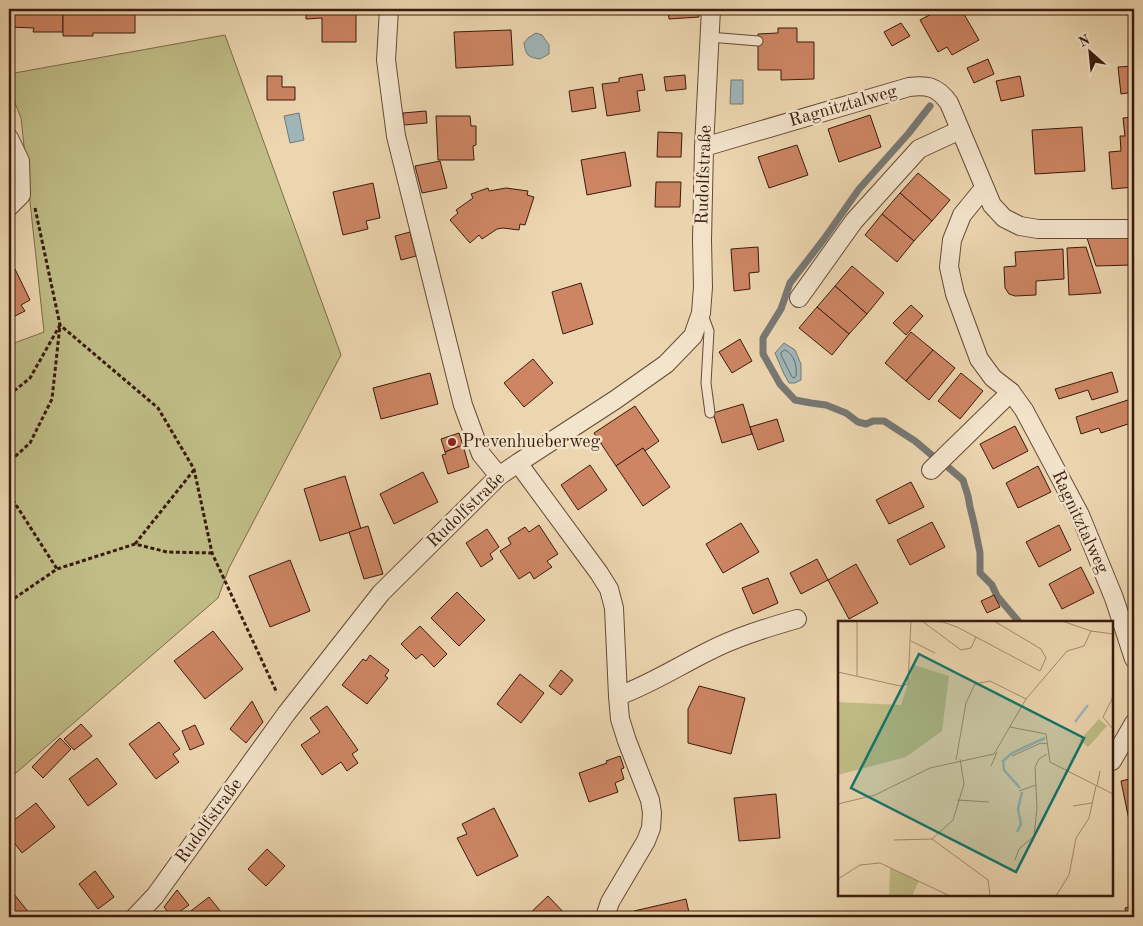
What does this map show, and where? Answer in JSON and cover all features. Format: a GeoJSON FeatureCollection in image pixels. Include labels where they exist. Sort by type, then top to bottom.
{"type":"FeatureCollection","features":[{"type":"Feature","properties":{"kind":"street"},"geometry":{"type":"LineString","coordinates":[[389,9],[386,60],[396,136],[463,405],[481,454],[499,476]]}},
{"type":"Feature","properties":{"kind":"street","name":"Rudolfstraße"},"geometry":{"type":"LineString","coordinates":[[135,917],[155,896],[286,714],[380,593],[499,476],[666,364],[693,336],[701,311],[703,287],[704,147],[711,9]]}},
{"type":"Feature","properties":{"kind":"street","name":"Ragnitztalweg"},"geometry":{"type":"LineString","coordinates":[[704,147],[909,87],[923,85],[936,90],[949,102],[992,205],[1004,218],[1020,226],[1038,229],[1134,229]]}},
{"type":"Feature","properties":{"kind":"street"},"geometry":{"type":"LineString","coordinates":[[799,298],[854,221],[919,150],[960,130]]}},
{"type":"Feature","properties":{"kind":"street"},"geometry":{"type":"LineString","coordinates":[[9,138],[20,161],[22,195],[9,207]]}},
{"type":"Feature","properties":{"kind":"street","name":"Ragnitztalweg"},"geometry":{"type":"LineString","coordinates":[[984,188],[962,215],[952,240],[949,267],[955,294],[979,359],[993,378],[1011,392],[1024,410],[1080,515],[1114,598],[1134,659]]}},
{"type":"Feature","properties":{"kind":"street"},"geometry":{"type":"LineString","coordinates":[[931,470],[1011,392]]}},
{"type":"Feature","properties":{"kind":"street"},"geometry":{"type":"LineString","coordinates":[[518,462],[599,573],[609,589],[614,608],[620,719],[650,800],[652,813],[651,828],[646,841],[610,902],[606,917]]}},
{"type":"Feature","properties":{"kind":"street"},"geometry":{"type":"LineString","coordinates":[[618,696],[632,691],[708,651],[748,634],[797,619]]}},
{"type":"Feature","properties":{"kind":"street"},"geometry":{"type":"LineString","coordinates":[[1113,759],[1134,723]]}},
{"type":"Feature","properties":{"kind":"lane"},"geometry":{"type":"LineString","coordinates":[[709,37],[758,41]]}},
{"type":"Feature","properties":{"kind":"lane"},"geometry":{"type":"LineString","coordinates":[[701,311],[709,331],[706,383],[710,413]]}},
{"type":"Feature","properties":{"kind":"path"},"geometry":{"type":"LineString","coordinates":[[9,462],[30,443],[52,400],[60,325],[35,208]]}},
{"type":"Feature","properties":{"kind":"path"},"geometry":{"type":"LineString","coordinates":[[9,395],[30,378],[60,325]]}},
{"type":"Feature","properties":{"kind":"path"},"geometry":{"type":"LineString","coordinates":[[60,325],[158,408],[194,469],[212,553],[286,714]]}},
{"type":"Feature","properties":{"kind":"path"},"geometry":{"type":"LineString","coordinates":[[135,544],[194,469]]}},
{"type":"Feature","properties":{"kind":"path"},"geometry":{"type":"LineString","coordinates":[[9,494],[56,569]]}},
{"type":"Feature","properties":{"kind":"path"},"geometry":{"type":"LineString","coordinates":[[9,602],[56,569],[135,544],[167,552],[212,553]]}},
{"type":"Feature","properties":{"kind":"shaded area"},"geometry":{"type":"Polygon","coordinates":[[[225,35],[341,355],[229,568],[218,598],[9,779],[9,345],[44,332],[21,118],[9,88],[9,74],[225,35]]]}},
{"type":"Feature","properties":{"kind":"water"},"geometry":{"type":"Polygon","coordinates":[[[536,33],[542,35],[549,45],[549,54],[540,59],[528,55],[524,43],[536,33]]]}},
{"type":"Feature","properties":{"kind":"water"},"geometry":{"type":"Polygon","coordinates":[[[731,80],[743,80],[743,104],[730,104],[731,80]]]}},
{"type":"Feature","properties":{"kind":"water"},"geometry":{"type":"Polygon","coordinates":[[[299,113],[304,140],[290,143],[284,116],[299,113]]]}},
{"type":"Feature","properties":{"kind":"water"},"geometry":{"type":"Polygon","coordinates":[[[784,343],[795,350],[801,364],[801,380],[795,383],[789,383],[775,353],[784,343]]]}},
{"type":"Feature","properties":{"kind":"building"},"geometry":{"type":"Polygon","coordinates":[[[9,9],[63,9],[63,32],[33,32],[34,28],[9,27],[9,9]]]}},
{"type":"Feature","properties":{"kind":"building"},"geometry":{"type":"Polygon","coordinates":[[[63,9],[135,9],[135,33],[93,33],[93,36],[63,36],[63,9]]]}},
{"type":"Feature","properties":{"kind":"building"},"geometry":{"type":"Polygon","coordinates":[[[306,9],[356,9],[356,42],[322,42],[322,18],[306,19],[306,9]]]}},
{"type":"Feature","properties":{"kind":"building"},"geometry":{"type":"Polygon","coordinates":[[[668,9],[698,9],[699,17],[669,19],[668,9]]]}},
{"type":"Feature","properties":{"kind":"building"},"geometry":{"type":"Polygon","coordinates":[[[941,9],[961,9],[979,40],[952,55],[947,47],[938,52],[920,20],[941,9]]]}},
{"type":"Feature","properties":{"kind":"building"},"geometry":{"type":"Polygon","coordinates":[[[901,23],[910,36],[892,46],[884,32],[901,23]]]}},
{"type":"Feature","properties":{"kind":"building"},"geometry":{"type":"Polygon","coordinates":[[[778,28],[797,28],[797,42],[814,42],[814,79],[781,80],[781,70],[758,70],[758,34],[778,33],[778,28]]]}},
{"type":"Feature","properties":{"kind":"building"},"geometry":{"type":"Polygon","coordinates":[[[511,30],[513,65],[456,68],[454,32],[511,30]]]}},
{"type":"Feature","properties":{"kind":"building"},"geometry":{"type":"Polygon","coordinates":[[[988,59],[994,74],[974,83],[967,68],[988,59]]]}},
{"type":"Feature","properties":{"kind":"building"},"geometry":{"type":"Polygon","coordinates":[[[1134,66],[1134,92],[1121,94],[1118,67],[1134,66]]]}},
{"type":"Feature","properties":{"kind":"building"},"geometry":{"type":"Polygon","coordinates":[[[642,74],[645,90],[637,91],[640,111],[607,116],[602,84],[619,82],[619,78],[642,74]]]}},
{"type":"Feature","properties":{"kind":"building"},"geometry":{"type":"Polygon","coordinates":[[[685,75],[686,89],[666,91],[664,77],[685,75]]]}},
{"type":"Feature","properties":{"kind":"building"},"geometry":{"type":"Polygon","coordinates":[[[267,76],[282,76],[282,87],[295,87],[295,100],[267,100],[267,76]]]}},
{"type":"Feature","properties":{"kind":"building"},"geometry":{"type":"Polygon","coordinates":[[[1020,76],[1024,96],[1001,101],[996,81],[1020,76]]]}},
{"type":"Feature","properties":{"kind":"building"},"geometry":{"type":"Polygon","coordinates":[[[593,87],[596,108],[572,112],[569,91],[593,87]]]}},
{"type":"Feature","properties":{"kind":"building"},"geometry":{"type":"Polygon","coordinates":[[[426,111],[427,123],[404,125],[403,113],[426,111]]]}},
{"type":"Feature","properties":{"kind":"building"},"geometry":{"type":"Polygon","coordinates":[[[870,115],[881,147],[839,162],[828,129],[870,115]]]}},
{"type":"Feature","properties":{"kind":"building"},"geometry":{"type":"Polygon","coordinates":[[[436,116],[470,116],[471,126],[476,126],[476,145],[473,146],[474,160],[438,160],[436,116]]]}},
{"type":"Feature","properties":{"kind":"building"},"geometry":{"type":"Polygon","coordinates":[[[1134,117],[1134,187],[1112,189],[1109,152],[1121,151],[1120,136],[1125,136],[1123,118],[1134,117]]]}},
{"type":"Feature","properties":{"kind":"building"},"geometry":{"type":"Polygon","coordinates":[[[1082,127],[1085,171],[1035,174],[1032,130],[1082,127]]]}},
{"type":"Feature","properties":{"kind":"building"},"geometry":{"type":"Polygon","coordinates":[[[658,132],[682,133],[681,157],[657,157],[658,132]]]}},
{"type":"Feature","properties":{"kind":"building"},"geometry":{"type":"Polygon","coordinates":[[[797,145],[808,175],[769,188],[758,157],[797,145]]]}},
{"type":"Feature","properties":{"kind":"building"},"geometry":{"type":"Polygon","coordinates":[[[625,152],[631,186],[587,195],[581,160],[625,152]]]}},
{"type":"Feature","properties":{"kind":"building"},"geometry":{"type":"Polygon","coordinates":[[[440,161],[447,188],[422,193],[415,166],[440,161]]]}},
{"type":"Feature","properties":{"kind":"building"},"geometry":{"type":"Polygon","coordinates":[[[918,173],[950,200],[932,221],[900,193],[918,173]]]}},
{"type":"Feature","properties":{"kind":"building"},"geometry":{"type":"Polygon","coordinates":[[[656,182],[681,182],[680,207],[655,207],[656,182]]]}},
{"type":"Feature","properties":{"kind":"building"},"geometry":{"type":"Polygon","coordinates":[[[373,183],[380,218],[366,221],[368,229],[343,235],[333,192],[373,183]]]}},
{"type":"Feature","properties":{"kind":"building"},"geometry":{"type":"Polygon","coordinates":[[[488,188],[489,191],[506,188],[528,191],[527,195],[534,197],[525,225],[520,224],[519,230],[497,229],[482,239],[479,235],[470,243],[450,220],[458,213],[456,210],[473,198],[471,194],[488,188]]]}},
{"type":"Feature","properties":{"kind":"building"},"geometry":{"type":"Polygon","coordinates":[[[900,193],[932,221],[914,241],[882,214],[900,193]]]}},
{"type":"Feature","properties":{"kind":"building"},"geometry":{"type":"Polygon","coordinates":[[[882,214],[914,241],[897,262],[865,235],[882,214]]]}},
{"type":"Feature","properties":{"kind":"building"},"geometry":{"type":"Polygon","coordinates":[[[410,232],[416,256],[401,260],[395,236],[410,232]]]}},
{"type":"Feature","properties":{"kind":"building"},"geometry":{"type":"Polygon","coordinates":[[[1087,238],[1132,238],[1132,265],[1096,266],[1087,238]]]}},
{"type":"Feature","properties":{"kind":"building"},"geometry":{"type":"Polygon","coordinates":[[[758,247],[759,272],[749,273],[750,289],[734,291],[731,249],[758,247]]]}},
{"type":"Feature","properties":{"kind":"building"},"geometry":{"type":"Polygon","coordinates":[[[1086,247],[1101,293],[1069,295],[1067,248],[1086,247]]]}},
{"type":"Feature","properties":{"kind":"building"},"geometry":{"type":"Polygon","coordinates":[[[1063,249],[1064,279],[1036,281],[1036,295],[1015,296],[1009,294],[1005,288],[1004,267],[1016,266],[1015,252],[1063,249]]]}},
{"type":"Feature","properties":{"kind":"building"},"geometry":{"type":"Polygon","coordinates":[[[852,266],[884,293],[867,314],[835,286],[852,266]]]}},
{"type":"Feature","properties":{"kind":"building"},"geometry":{"type":"Polygon","coordinates":[[[14,267],[30,300],[21,305],[25,311],[9,319],[9,269],[14,267]]]}},
{"type":"Feature","properties":{"kind":"building"},"geometry":{"type":"Polygon","coordinates":[[[581,283],[593,324],[563,334],[552,292],[581,283]]]}},
{"type":"Feature","properties":{"kind":"building"},"geometry":{"type":"Polygon","coordinates":[[[835,286],[867,314],[849,334],[817,307],[835,286]]]}},
{"type":"Feature","properties":{"kind":"building"},"geometry":{"type":"Polygon","coordinates":[[[911,305],[923,316],[906,335],[893,323],[911,305]]]}},
{"type":"Feature","properties":{"kind":"building"},"geometry":{"type":"Polygon","coordinates":[[[817,307],[849,334],[832,355],[799,328],[817,307]]]}},
{"type":"Feature","properties":{"kind":"building"},"geometry":{"type":"Polygon","coordinates":[[[911,332],[933,350],[906,381],[885,363],[911,332]]]}},
{"type":"Feature","properties":{"kind":"building"},"geometry":{"type":"Polygon","coordinates":[[[740,339],[752,361],[732,373],[719,352],[740,339]]]}},
{"type":"Feature","properties":{"kind":"building"},"geometry":{"type":"Polygon","coordinates":[[[933,350],[955,368],[929,400],[906,381],[933,350]]]}},
{"type":"Feature","properties":{"kind":"building"},"geometry":{"type":"Polygon","coordinates":[[[533,359],[553,383],[524,407],[504,383],[533,359]]]}},
{"type":"Feature","properties":{"kind":"building"},"geometry":{"type":"Polygon","coordinates":[[[1112,372],[1118,392],[1092,400],[1088,390],[1059,399],[1055,389],[1112,372]]]}},
{"type":"Feature","properties":{"kind":"building"},"geometry":{"type":"Polygon","coordinates":[[[430,373],[438,404],[381,419],[373,388],[430,373]]]}},
{"type":"Feature","properties":{"kind":"building"},"geometry":{"type":"Polygon","coordinates":[[[961,373],[983,391],[960,419],[938,401],[961,373]]]}},
{"type":"Feature","properties":{"kind":"building"},"geometry":{"type":"Polygon","coordinates":[[[1134,398],[1134,422],[1101,433],[1099,428],[1081,434],[1076,417],[1134,398]]]}},
{"type":"Feature","properties":{"kind":"building"},"geometry":{"type":"Polygon","coordinates":[[[743,404],[752,434],[722,443],[713,413],[743,404]]]}},
{"type":"Feature","properties":{"kind":"building"},"geometry":{"type":"Polygon","coordinates":[[[635,406],[659,441],[645,451],[643,448],[616,466],[594,433],[635,406]]]}},
{"type":"Feature","properties":{"kind":"building"},"geometry":{"type":"Polygon","coordinates":[[[777,419],[784,441],[758,450],[750,427],[777,419]]]}},
{"type":"Feature","properties":{"kind":"building"},"geometry":{"type":"Polygon","coordinates":[[[1015,426],[1028,451],[993,469],[980,444],[1015,426]]]}},
{"type":"Feature","properties":{"kind":"building","name":"Prevenhueberweg"},"geometry":{"type":"Polygon","coordinates":[[[459,433],[463,445],[445,452],[441,439],[459,433]]]}},
{"type":"Feature","properties":{"kind":"building"},"geometry":{"type":"Polygon","coordinates":[[[463,445],[469,467],[448,474],[442,455],[463,445]]]}},
{"type":"Feature","properties":{"kind":"building"},"geometry":{"type":"Polygon","coordinates":[[[643,448],[670,487],[643,506],[616,466],[643,448]]]}},
{"type":"Feature","properties":{"kind":"building"},"geometry":{"type":"Polygon","coordinates":[[[590,465],[607,490],[578,510],[561,485],[590,465]]]}},
{"type":"Feature","properties":{"kind":"building"},"geometry":{"type":"Polygon","coordinates":[[[1038,466],[1051,492],[1018,508],[1006,483],[1038,466]]]}},
{"type":"Feature","properties":{"kind":"building"},"geometry":{"type":"Polygon","coordinates":[[[423,472],[438,502],[394,524],[380,494],[423,472]]]}},
{"type":"Feature","properties":{"kind":"building"},"geometry":{"type":"Polygon","coordinates":[[[345,476],[361,529],[320,541],[304,489],[345,476]]]}},
{"type":"Feature","properties":{"kind":"building"},"geometry":{"type":"Polygon","coordinates":[[[911,482],[924,507],[889,524],[876,500],[911,482]]]}},
{"type":"Feature","properties":{"kind":"building"},"geometry":{"type":"Polygon","coordinates":[[[932,522],[945,547],[910,565],[897,540],[932,522]]]}},
{"type":"Feature","properties":{"kind":"building"},"geometry":{"type":"Polygon","coordinates":[[[741,523],[759,552],[723,573],[706,544],[741,523]]]}},
{"type":"Feature","properties":{"kind":"building"},"geometry":{"type":"Polygon","coordinates":[[[539,525],[558,554],[547,561],[552,567],[534,579],[530,572],[519,579],[500,551],[511,544],[508,538],[525,527],[529,532],[539,525]]]}},
{"type":"Feature","properties":{"kind":"building"},"geometry":{"type":"Polygon","coordinates":[[[1059,525],[1071,550],[1039,567],[1026,542],[1059,525]]]}},
{"type":"Feature","properties":{"kind":"building"},"geometry":{"type":"Polygon","coordinates":[[[368,526],[383,574],[364,579],[349,532],[368,526]]]}},
{"type":"Feature","properties":{"kind":"building"},"geometry":{"type":"Polygon","coordinates":[[[487,529],[499,547],[490,554],[493,559],[481,567],[466,543],[487,529]]]}},
{"type":"Feature","properties":{"kind":"building"},"geometry":{"type":"Polygon","coordinates":[[[817,559],[828,580],[801,594],[790,573],[817,559]]]}},
{"type":"Feature","properties":{"kind":"building"},"geometry":{"type":"Polygon","coordinates":[[[290,560],[310,611],[270,627],[249,576],[290,560]]]}},
{"type":"Feature","properties":{"kind":"building"},"geometry":{"type":"Polygon","coordinates":[[[856,564],[878,603],[849,619],[828,580],[856,564]]]}},
{"type":"Feature","properties":{"kind":"building"},"geometry":{"type":"Polygon","coordinates":[[[1081,567],[1094,593],[1062,609],[1049,584],[1081,567]]]}},
{"type":"Feature","properties":{"kind":"building"},"geometry":{"type":"Polygon","coordinates":[[[768,578],[778,603],[753,614],[742,588],[768,578]]]}},
{"type":"Feature","properties":{"kind":"building"},"geometry":{"type":"Polygon","coordinates":[[[457,592],[485,620],[459,646],[431,618],[457,592]]]}},
{"type":"Feature","properties":{"kind":"building"},"geometry":{"type":"Polygon","coordinates":[[[994,595],[1000,607],[987,613],[981,601],[994,595]]]}},
{"type":"Feature","properties":{"kind":"building"},"geometry":{"type":"Polygon","coordinates":[[[420,626],[447,654],[434,667],[422,654],[416,659],[401,644],[420,626]]]}},
{"type":"Feature","properties":{"kind":"building"},"geometry":{"type":"Polygon","coordinates":[[[213,631],[243,669],[205,699],[174,661],[213,631]]]}},
{"type":"Feature","properties":{"kind":"building"},"geometry":{"type":"Polygon","coordinates":[[[370,655],[389,670],[385,676],[388,678],[367,704],[342,685],[363,659],[366,661],[370,655]]]}},
{"type":"Feature","properties":{"kind":"building"},"geometry":{"type":"Polygon","coordinates":[[[561,670],[573,680],[561,695],[549,686],[561,670]]]}},
{"type":"Feature","properties":{"kind":"building"},"geometry":{"type":"Polygon","coordinates":[[[520,674],[544,693],[521,723],[497,704],[520,674]]]}},
{"type":"Feature","properties":{"kind":"building"},"geometry":{"type":"Polygon","coordinates":[[[699,686],[745,698],[731,754],[688,743],[688,709],[699,686]]]}},
{"type":"Feature","properties":{"kind":"building"},"geometry":{"type":"Polygon","coordinates":[[[252,701],[263,722],[246,743],[230,729],[252,701]]]}},
{"type":"Feature","properties":{"kind":"building"},"geometry":{"type":"Polygon","coordinates":[[[327,706],[358,750],[352,754],[358,763],[347,771],[341,762],[322,775],[301,745],[320,732],[310,718],[327,706]]]}},
{"type":"Feature","properties":{"kind":"building"},"geometry":{"type":"Polygon","coordinates":[[[159,722],[180,749],[173,754],[179,762],[156,779],[129,744],[159,722]]]}},
{"type":"Feature","properties":{"kind":"building"},"geometry":{"type":"Polygon","coordinates":[[[81,724],[92,736],[74,750],[64,739],[81,724]]]}},
{"type":"Feature","properties":{"kind":"building"},"geometry":{"type":"Polygon","coordinates":[[[195,725],[204,744],[190,750],[182,731],[195,725]]]}},
{"type":"Feature","properties":{"kind":"building"},"geometry":{"type":"Polygon","coordinates":[[[60,738],[71,749],[43,778],[32,767],[60,738]]]}},
{"type":"Feature","properties":{"kind":"building"},"geometry":{"type":"Polygon","coordinates":[[[620,756],[624,768],[621,769],[624,779],[615,783],[618,792],[589,802],[579,773],[620,756]]]}},
{"type":"Feature","properties":{"kind":"building"},"geometry":{"type":"Polygon","coordinates":[[[97,758],[117,784],[88,806],[69,779],[97,758]]]}},
{"type":"Feature","properties":{"kind":"building"},"geometry":{"type":"Polygon","coordinates":[[[1134,778],[1134,824],[1130,825],[1121,781],[1134,778]]]}},
{"type":"Feature","properties":{"kind":"building"},"geometry":{"type":"Polygon","coordinates":[[[776,794],[780,838],[739,841],[734,798],[776,794]]]}},
{"type":"Feature","properties":{"kind":"building"},"geometry":{"type":"Polygon","coordinates":[[[36,803],[55,827],[22,853],[9,836],[9,824],[36,803]]]}},
{"type":"Feature","properties":{"kind":"building"},"geometry":{"type":"Polygon","coordinates":[[[494,808],[518,856],[477,876],[457,838],[467,834],[462,824],[494,808]]]}},
{"type":"Feature","properties":{"kind":"building"},"geometry":{"type":"Polygon","coordinates":[[[267,849],[285,866],[266,886],[248,869],[267,849]]]}},
{"type":"Feature","properties":{"kind":"building"},"geometry":{"type":"Polygon","coordinates":[[[95,871],[114,897],[98,909],[79,884],[95,871]]]}},
{"type":"Feature","properties":{"kind":"building"},"geometry":{"type":"Polygon","coordinates":[[[9,888],[30,914],[25,917],[9,917],[9,888]]]}},
{"type":"Feature","properties":{"kind":"building"},"geometry":{"type":"Polygon","coordinates":[[[177,890],[189,905],[172,917],[164,907],[177,890]]]}},
{"type":"Feature","properties":{"kind":"building"},"geometry":{"type":"Polygon","coordinates":[[[548,896],[568,917],[526,917],[548,896]]]}},
{"type":"Feature","properties":{"kind":"building"},"geometry":{"type":"Polygon","coordinates":[[[209,897],[225,917],[183,917],[209,897]]]}},
{"type":"Feature","properties":{"kind":"building"},"geometry":{"type":"Polygon","coordinates":[[[686,899],[690,917],[635,917],[634,911],[686,899]]]}},
{"type":"Feature","properties":{"kind":"building"},"geometry":{"type":"Polygon","coordinates":[[[1134,906],[1134,917],[1127,917],[1125,908],[1134,906]]]}},
{"type":"Feature","properties":{"kind":"building"},"geometry":{"type":"Polygon","coordinates":[[[725,913],[754,916],[754,917],[725,917],[725,913]]]}},
{"type":"Feature","properties":{"kind":"waterway"},"geometry":{"type":"LineString","coordinates":[[930,106],[859,189],[790,283],[781,309],[763,338],[763,354],[780,384],[795,400],[826,405],[846,413],[858,422],[866,424],[873,421],[884,421],[915,441],[934,457]]}},
{"type":"Feature","properties":{"kind":"waterway"},"geometry":{"type":"LineString","coordinates":[[949,468],[963,480],[968,496],[980,553],[980,573],[992,585],[997,596],[1018,621]]}},
{"type":"Feature","properties":{"kind":"place","name":"Prevenhueberweg"},"geometry":{"type":"Point","coordinates":[452,442]}}]}
